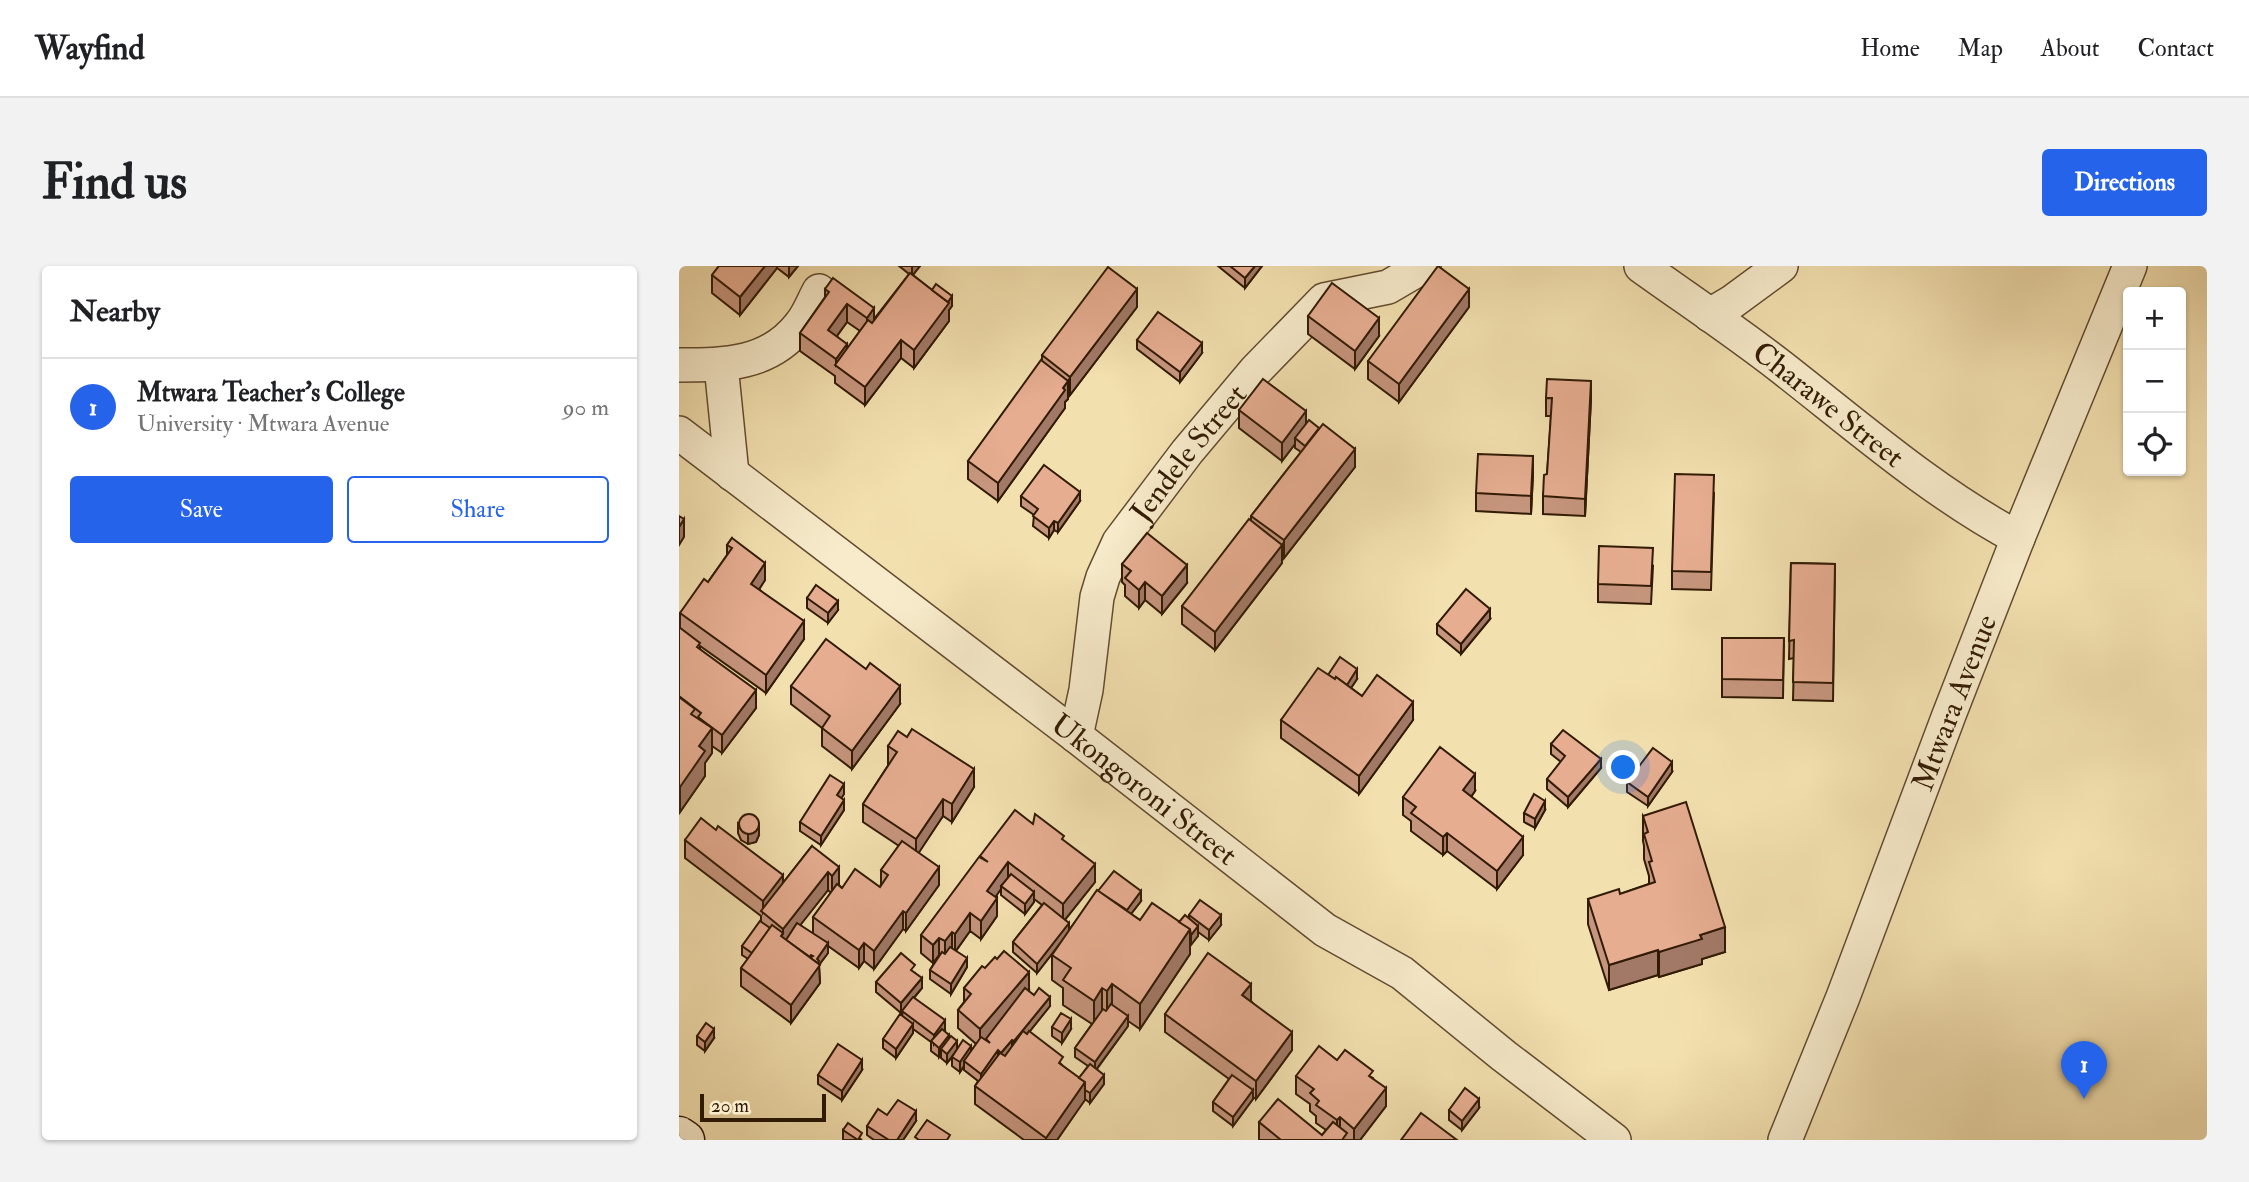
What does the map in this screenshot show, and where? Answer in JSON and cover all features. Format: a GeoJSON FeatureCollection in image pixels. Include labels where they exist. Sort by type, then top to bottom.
{"type":"FeatureCollection","features":[{"type":"Feature","properties":{"kind":"street","name":"Jendele Street"},"geometry":{"type":"LineString","coordinates":[[1076,736],[1086,690],[1097,597],[1119,542],[1187,452],[1255,371],[1324,300],[1388,287],[1424,266]]}},
{"type":"Feature","properties":{"kind":"street","name":"Charawe Street"},"geometry":{"type":"LineString","coordinates":[[1641,266],[1767,356],[1948,495],[2018,538]]}},
{"type":"Feature","properties":{"kind":"street"},"geometry":{"type":"LineString","coordinates":[[1710,316],[1781,266]]}},
{"type":"Feature","properties":{"kind":"street","name":"Mtwara Avenue"},"geometry":{"type":"LineString","coordinates":[[1785,1140],[1843,997],[2018,538],[2130,266]]}},
{"type":"Feature","properties":{"kind":"street"},"geometry":{"type":"LineString","coordinates":[[679,365],[721,365],[749,360],[778,346],[801,325],[819,291]]}},
{"type":"Feature","properties":{"kind":"street"},"geometry":{"type":"LineString","coordinates":[[721,365],[731,474]]}},
{"type":"Feature","properties":{"kind":"street","name":"Ukongoroni Street"},"geometry":{"type":"LineString","coordinates":[[679,433],[1325,930],[1402,973],[1614,1140]]}},
{"type":"Feature","properties":{"kind":"street"},"geometry":{"type":"LineString","coordinates":[[679,1136],[685,1140]]}},
{"type":"Feature","properties":{"kind":"building"},"geometry":{"type":"Polygon","coordinates":[[[719,266],[765,266],[740,297],[712,275],[719,266]]]}},
{"type":"Feature","properties":{"kind":"building"},"geometry":{"type":"Polygon","coordinates":[[[1230,266],[1255,266],[1245,278],[1230,266]]]}},
{"type":"Feature","properties":{"kind":"building"},"geometry":{"type":"Polygon","coordinates":[[[1438,266],[1469,289],[1399,384],[1368,361],[1438,266]]]}},
{"type":"Feature","properties":{"kind":"building"},"geometry":{"type":"Polygon","coordinates":[[[1108,267],[1137,289],[1070,377],[1042,355],[1108,267]]]}},
{"type":"Feature","properties":{"kind":"building"},"geometry":{"type":"Polygon","coordinates":[[[910,273],[949,303],[914,350],[901,340],[865,387],[835,365],[868,320],[872,323],[910,273]]]}},
{"type":"Feature","properties":{"kind":"building"},"geometry":{"type":"Polygon","coordinates":[[[833,278],[874,308],[867,318],[847,304],[828,330],[847,344],[836,359],[800,333],[829,292],[825,289],[833,278]]]}},
{"type":"Feature","properties":{"kind":"building"},"geometry":{"type":"Polygon","coordinates":[[[1332,283],[1379,318],[1355,351],[1308,316],[1332,283]]]}},
{"type":"Feature","properties":{"kind":"building"},"geometry":{"type":"Polygon","coordinates":[[[936,284],[952,296],[948,302],[932,290],[936,284]]]}},
{"type":"Feature","properties":{"kind":"building"},"geometry":{"type":"Polygon","coordinates":[[[1158,312],[1202,343],[1180,372],[1137,340],[1158,312]]]}},
{"type":"Feature","properties":{"kind":"building"},"geometry":{"type":"Polygon","coordinates":[[[1041,360],[1068,381],[1063,388],[1065,390],[998,483],[968,461],[1041,360]]]}},
{"type":"Feature","properties":{"kind":"building"},"geometry":{"type":"Polygon","coordinates":[[[1263,379],[1306,411],[1282,443],[1239,410],[1263,379]]]}},
{"type":"Feature","properties":{"kind":"building"},"geometry":{"type":"Polygon","coordinates":[[[1547,379],[1591,381],[1585,499],[1543,496],[1552,398],[1546,398],[1547,379]]]}},
{"type":"Feature","properties":{"kind":"building"},"geometry":{"type":"Polygon","coordinates":[[[1309,420],[1319,428],[1305,446],[1295,438],[1309,420]]]}},
{"type":"Feature","properties":{"kind":"building"},"geometry":{"type":"Polygon","coordinates":[[[1323,424],[1355,449],[1284,540],[1251,516],[1323,424]]]}},
{"type":"Feature","properties":{"kind":"building"},"geometry":{"type":"Polygon","coordinates":[[[1478,454],[1533,456],[1531,496],[1476,493],[1478,454]]]}},
{"type":"Feature","properties":{"kind":"building"},"geometry":{"type":"Polygon","coordinates":[[[1044,465],[1080,492],[1058,523],[1054,521],[1049,528],[1033,516],[1038,509],[1021,496],[1044,465]]]}},
{"type":"Feature","properties":{"kind":"building"},"geometry":{"type":"Polygon","coordinates":[[[1675,474],[1714,475],[1711,572],[1672,571],[1675,474]]]}},
{"type":"Feature","properties":{"kind":"building"},"geometry":{"type":"Polygon","coordinates":[[[1249,519],[1282,545],[1215,632],[1182,606],[1249,519]]]}},
{"type":"Feature","properties":{"kind":"building"},"geometry":{"type":"Polygon","coordinates":[[[1147,533],[1187,565],[1162,596],[1145,582],[1139,590],[1125,578],[1131,571],[1122,564],[1147,533]]]}},
{"type":"Feature","properties":{"kind":"building"},"geometry":{"type":"Polygon","coordinates":[[[732,538],[765,563],[751,584],[804,621],[766,675],[680,613],[704,579],[708,582],[732,548],[727,545],[732,538]]]}},
{"type":"Feature","properties":{"kind":"building"},"geometry":{"type":"Polygon","coordinates":[[[1599,546],[1653,548],[1651,586],[1598,584],[1599,546]]]}},
{"type":"Feature","properties":{"kind":"building"},"geometry":{"type":"Polygon","coordinates":[[[1791,563],[1835,564],[1833,683],[1793,682],[1794,640],[1789,641],[1791,563]]]}},
{"type":"Feature","properties":{"kind":"building"},"geometry":{"type":"Polygon","coordinates":[[[816,585],[838,601],[828,613],[807,598],[816,585]]]}},
{"type":"Feature","properties":{"kind":"building"},"geometry":{"type":"Polygon","coordinates":[[[1466,589],[1490,609],[1461,644],[1437,624],[1466,589]]]}},
{"type":"Feature","properties":{"kind":"building"},"geometry":{"type":"Polygon","coordinates":[[[679,627],[700,643],[697,647],[756,690],[722,735],[698,717],[701,713],[679,696],[679,627]]]}},
{"type":"Feature","properties":{"kind":"building"},"geometry":{"type":"Polygon","coordinates":[[[1722,638],[1784,638],[1783,680],[1722,679],[1722,638]]]}},
{"type":"Feature","properties":{"kind":"building"},"geometry":{"type":"Polygon","coordinates":[[[826,639],[866,669],[870,663],[900,686],[852,751],[822,728],[830,716],[791,686],[826,639]]]}},
{"type":"Feature","properties":{"kind":"building"},"geometry":{"type":"Polygon","coordinates":[[[1340,657],[1357,669],[1347,685],[1328,675],[1340,657]]]}},
{"type":"Feature","properties":{"kind":"building"},"geometry":{"type":"Polygon","coordinates":[[[1318,668],[1362,696],[1377,675],[1413,702],[1359,776],[1281,720],[1318,668]]]}},
{"type":"Feature","properties":{"kind":"building"},"geometry":{"type":"Polygon","coordinates":[[[679,697],[695,709],[691,714],[712,728],[699,746],[705,751],[680,787],[679,786],[679,697]]]}},
{"type":"Feature","properties":{"kind":"building"},"geometry":{"type":"Polygon","coordinates":[[[912,729],[974,769],[952,804],[943,799],[916,839],[863,804],[897,752],[888,746],[898,731],[907,737],[912,729]]]}},
{"type":"Feature","properties":{"kind":"building"},"geometry":{"type":"Polygon","coordinates":[[[1563,730],[1601,759],[1568,797],[1547,779],[1565,756],[1551,744],[1563,730]]]}},
{"type":"Feature","properties":{"kind":"building"},"geometry":{"type":"Polygon","coordinates":[[[1440,747],[1475,774],[1463,790],[1523,837],[1497,871],[1447,833],[1443,837],[1411,813],[1416,807],[1403,797],[1440,747]]]}},
{"type":"Feature","properties":{"kind":"building"},"geometry":{"type":"Polygon","coordinates":[[[1653,748],[1672,762],[1648,797],[1627,782],[1653,748]]]}},
{"type":"Feature","properties":{"kind":"building"},"geometry":{"type":"Polygon","coordinates":[[[830,775],[844,784],[837,795],[844,800],[821,836],[800,822],[830,775]]]}},
{"type":"Feature","properties":{"kind":"building"},"geometry":{"type":"Polygon","coordinates":[[[1534,794],[1545,801],[1535,819],[1524,813],[1534,794]]]}},
{"type":"Feature","properties":{"kind":"building"},"geometry":{"type":"Polygon","coordinates":[[[1686,802],[1725,927],[1700,935],[1702,939],[1609,965],[1588,899],[1619,889],[1620,894],[1655,882],[1649,862],[1652,861],[1644,834],[1648,832],[1643,816],[1686,802]]]}},
{"type":"Feature","properties":{"kind":"building"},"geometry":{"type":"Polygon","coordinates":[[[1015,810],[1033,824],[1035,814],[1095,864],[1063,904],[1008,862],[987,891],[997,898],[981,921],[970,913],[955,934],[952,932],[945,941],[939,938],[933,945],[921,935],[979,857],[988,862],[980,856],[1015,810]]]}},
{"type":"Feature","properties":{"kind":"building"},"geometry":{"type":"Polygon","coordinates":[[[749,814],[756,817],[759,824],[756,831],[749,834],[742,831],[739,824],[742,817],[749,814]]]}},
{"type":"Feature","properties":{"kind":"building"},"geometry":{"type":"Polygon","coordinates":[[[701,818],[716,830],[718,826],[783,875],[763,901],[685,840],[701,818]]]}},
{"type":"Feature","properties":{"kind":"building"},"geometry":{"type":"Polygon","coordinates":[[[902,841],[939,867],[874,951],[864,943],[859,950],[813,917],[837,884],[842,888],[855,869],[880,887],[888,875],[881,870],[902,841]]]}},
{"type":"Feature","properties":{"kind":"building"},"geometry":{"type":"Polygon","coordinates":[[[812,846],[839,867],[832,876],[828,872],[783,929],[761,911],[812,846]]]}},
{"type":"Feature","properties":{"kind":"building"},"geometry":{"type":"Polygon","coordinates":[[[1114,871],[1141,891],[1127,910],[1098,891],[1114,871]]]}},
{"type":"Feature","properties":{"kind":"building"},"geometry":{"type":"Polygon","coordinates":[[[1011,874],[1034,892],[1025,904],[1001,886],[1011,874]]]}},
{"type":"Feature","properties":{"kind":"building"},"geometry":{"type":"Polygon","coordinates":[[[1097,890],[1140,920],[1152,903],[1190,929],[1140,1004],[1112,984],[1107,991],[1102,988],[1094,1001],[1063,980],[1071,968],[1052,955],[1097,890]]]}},
{"type":"Feature","properties":{"kind":"building"},"geometry":{"type":"Polygon","coordinates":[[[1200,900],[1221,915],[1209,930],[1189,915],[1200,900]]]}},
{"type":"Feature","properties":{"kind":"building"},"geometry":{"type":"Polygon","coordinates":[[[1044,903],[1069,923],[1037,964],[1013,942],[1044,903]]]}},
{"type":"Feature","properties":{"kind":"building"},"geometry":{"type":"Polygon","coordinates":[[[1185,915],[1198,926],[1191,935],[1190,929],[1179,922],[1185,915]]]}},
{"type":"Feature","properties":{"kind":"building"},"geometry":{"type":"Polygon","coordinates":[[[760,921],[770,928],[752,953],[742,946],[760,921]]]}},
{"type":"Feature","properties":{"kind":"building"},"geometry":{"type":"Polygon","coordinates":[[[797,923],[828,943],[817,959],[818,963],[810,958],[813,956],[810,957],[786,940],[797,923]]]}},
{"type":"Feature","properties":{"kind":"building"},"geometry":{"type":"Polygon","coordinates":[[[772,925],[783,933],[781,936],[820,965],[791,1005],[741,968],[772,925]]]}},
{"type":"Feature","properties":{"kind":"building"},"geometry":{"type":"Polygon","coordinates":[[[950,947],[967,958],[951,984],[930,970],[942,952],[945,954],[950,947]]]}},
{"type":"Feature","properties":{"kind":"building"},"geometry":{"type":"Polygon","coordinates":[[[1004,951],[1029,972],[980,1029],[958,1010],[971,994],[964,988],[982,966],[985,968],[1004,951]]]}},
{"type":"Feature","properties":{"kind":"building"},"geometry":{"type":"Polygon","coordinates":[[[901,953],[915,965],[911,970],[922,978],[901,1003],[876,982],[901,953]]]}},
{"type":"Feature","properties":{"kind":"building"},"geometry":{"type":"Polygon","coordinates":[[[1208,953],[1251,984],[1242,995],[1292,1032],[1256,1081],[1165,1014],[1208,953]]]}},
{"type":"Feature","properties":{"kind":"building"},"geometry":{"type":"Polygon","coordinates":[[[1025,988],[1034,995],[1039,988],[1050,997],[1014,1041],[1001,1053],[998,1050],[981,1074],[964,1061],[981,1037],[990,1043],[986,1039],[1025,988]]]}},
{"type":"Feature","properties":{"kind":"building"},"geometry":{"type":"Polygon","coordinates":[[[913,997],[945,1020],[934,1035],[902,1011],[913,997]]]}},
{"type":"Feature","properties":{"kind":"building"},"geometry":{"type":"Polygon","coordinates":[[[1111,1004],[1128,1016],[1095,1062],[1075,1048],[1103,1009],[1106,1011],[1111,1004]]]}},
{"type":"Feature","properties":{"kind":"building"},"geometry":{"type":"Polygon","coordinates":[[[1061,1013],[1071,1019],[1062,1033],[1052,1027],[1061,1013]]]}},
{"type":"Feature","properties":{"kind":"building"},"geometry":{"type":"Polygon","coordinates":[[[900,1014],[913,1024],[896,1049],[883,1039],[900,1014]]]}},
{"type":"Feature","properties":{"kind":"building"},"geometry":{"type":"Polygon","coordinates":[[[706,1023],[714,1029],[705,1042],[697,1036],[706,1023]]]}},
{"type":"Feature","properties":{"kind":"building"},"geometry":{"type":"Polygon","coordinates":[[[942,1029],[949,1035],[939,1048],[931,1041],[942,1029]]]}},
{"type":"Feature","properties":{"kind":"building"},"geometry":{"type":"Polygon","coordinates":[[[1023,1031],[1027,1034],[1029,1031],[1063,1057],[1059,1063],[1085,1082],[1046,1138],[975,1086],[1000,1053],[1005,1056],[1023,1031]]]}},
{"type":"Feature","properties":{"kind":"building"},"geometry":{"type":"Polygon","coordinates":[[[951,1036],[957,1041],[947,1054],[941,1049],[951,1036]]]}},
{"type":"Feature","properties":{"kind":"building"},"geometry":{"type":"Polygon","coordinates":[[[963,1040],[971,1046],[960,1062],[952,1057],[963,1040]]]}},
{"type":"Feature","properties":{"kind":"building"},"geometry":{"type":"Polygon","coordinates":[[[838,1044],[862,1060],[842,1091],[818,1075],[838,1044]]]}},
{"type":"Feature","properties":{"kind":"building"},"geometry":{"type":"Polygon","coordinates":[[[1319,1046],[1337,1060],[1345,1050],[1373,1071],[1369,1076],[1386,1088],[1354,1129],[1340,1117],[1337,1120],[1316,1105],[1319,1101],[1310,1093],[1314,1089],[1296,1076],[1319,1046]]]}},
{"type":"Feature","properties":{"kind":"building"},"geometry":{"type":"Polygon","coordinates":[[[1090,1064],[1104,1075],[1090,1093],[1085,1090],[1085,1082],[1079,1078],[1090,1064]]]}},
{"type":"Feature","properties":{"kind":"building"},"geometry":{"type":"Polygon","coordinates":[[[1232,1075],[1253,1090],[1233,1117],[1213,1102],[1232,1075]]]}},
{"type":"Feature","properties":{"kind":"building"},"geometry":{"type":"Polygon","coordinates":[[[1465,1088],[1479,1099],[1462,1121],[1449,1110],[1465,1088]]]}},
{"type":"Feature","properties":{"kind":"building"},"geometry":{"type":"Polygon","coordinates":[[[1278,1099],[1322,1135],[1333,1122],[1347,1133],[1342,1140],[1281,1140],[1259,1122],[1278,1099]]]}},
{"type":"Feature","properties":{"kind":"building"},"geometry":{"type":"Polygon","coordinates":[[[898,1100],[916,1111],[897,1140],[889,1140],[867,1126],[878,1109],[887,1115],[898,1100]]]}},
{"type":"Feature","properties":{"kind":"building"},"geometry":{"type":"Polygon","coordinates":[[[1421,1113],[1457,1140],[1401,1140],[1421,1113]]]}},
{"type":"Feature","properties":{"kind":"building"},"geometry":{"type":"Polygon","coordinates":[[[927,1120],[950,1135],[947,1140],[919,1140],[915,1137],[927,1120]]]}},
{"type":"Feature","properties":{"kind":"building"},"geometry":{"type":"Polygon","coordinates":[[[848,1123],[862,1133],[858,1140],[843,1130],[848,1123]]]}},
{"type":"Feature","properties":{"kind":"place","name":"Mtwara Teacher's College"},"geometry":{"type":"Point","coordinates":[2084,1099]}}]}
